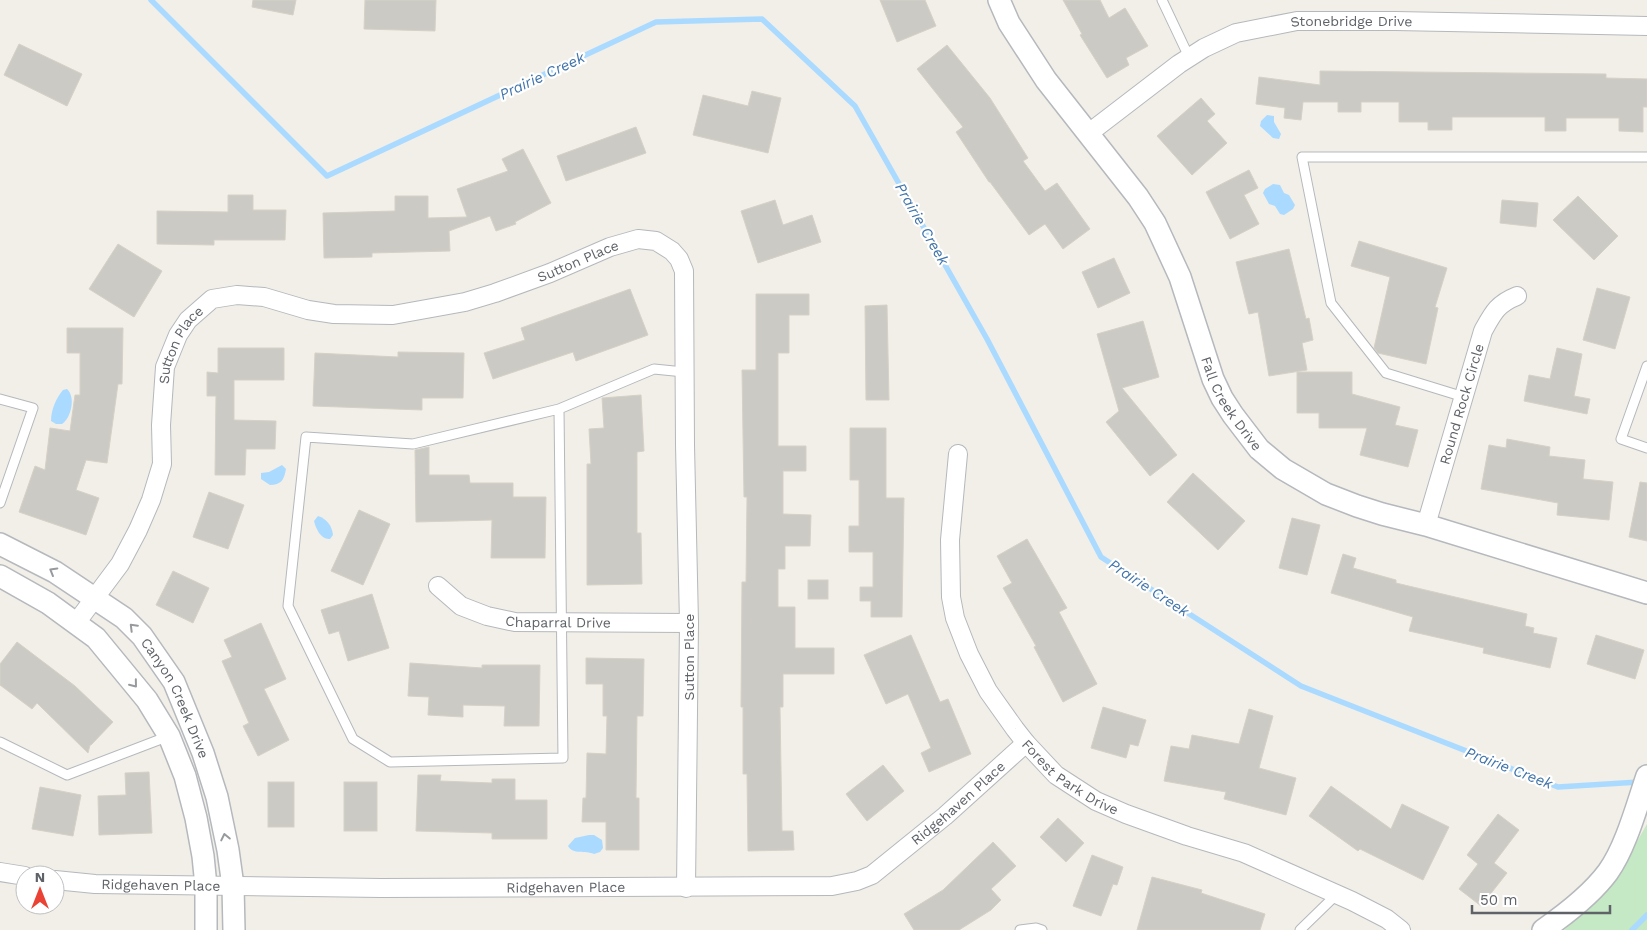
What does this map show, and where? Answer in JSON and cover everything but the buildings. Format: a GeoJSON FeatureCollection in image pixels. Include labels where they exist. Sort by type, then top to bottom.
{"type":"FeatureCollection","features":[{"type":"Feature","properties":{"kind":"street","name":"Fall Creek Drive"},"geometry":{"type":"LineString","coordinates":[[999,0],[1009,23],[1064,105],[1089,133],[1156,223],[1180,277],[1213,379],[1233,415],[1259,448],[1283,469],[1326,494],[1382,514],[1426,525],[1647,594]]}},
{"type":"Feature","properties":{"kind":"street","name":"Stonebridge Drive"},"geometry":{"type":"LineString","coordinates":[[1089,133],[1204,48],[1236,33],[1297,21],[1647,26]]}},
{"type":"Feature","properties":{"kind":"street","name":"Sutton Place"},"geometry":{"type":"LineString","coordinates":[[76,623],[120,564],[151,500],[162,464],[162,394],[165,367],[172,348],[188,320],[212,299],[237,295],[264,297],[308,310],[334,314],[392,315],[465,302],[550,273],[610,247],[638,239],[656,241],[672,251],[679,259],[684,271],[689,623],[686,888]]}},
{"type":"Feature","properties":{"kind":"street","name":"Round Rock Circle"},"geometry":{"type":"LineString","coordinates":[[1426,525],[1483,331],[1492,315],[1504,302],[1517,296]]}},
{"type":"Feature","properties":{"kind":"street","name":"Forest Park Drive"},"geometry":{"type":"LineString","coordinates":[[958,454],[950,540],[950,597],[955,618],[969,654],[988,691],[1026,743],[1056,775],[1096,801],[1187,836],[1244,853],[1337,894],[1387,919],[1401,930]]}},
{"type":"Feature","properties":{"kind":"street","name":"Canyon Creek Drive"},"geometry":{"type":"LineString","coordinates":[[0,544],[55,572],[124,618],[142,636],[174,682],[203,753],[216,797],[228,850],[234,930]]}},
{"type":"Feature","properties":{"kind":"street","name":"Canyon Creek Drive"},"geometry":{"type":"LineString","coordinates":[[0,576],[48,602],[96,638],[147,700],[168,736],[184,776],[196,818],[206,886],[206,930]]}},
{"type":"Feature","properties":{"kind":"street","name":"Chaparral Drive"},"geometry":{"type":"LineString","coordinates":[[438,586],[462,606],[487,616],[515,622],[689,623]]}},
{"type":"Feature","properties":{"kind":"street","name":"Ridgehaven Place"},"geometry":{"type":"LineString","coordinates":[[65,881],[95,884],[382,888],[832,886],[857,881],[872,875],[945,816],[1026,743]]}},
{"type":"Feature","properties":{"kind":"street"},"geometry":{"type":"LineString","coordinates":[[1543,930],[1562,917],[1589,893],[1609,871],[1625,838],[1647,776]]}},
{"type":"Feature","properties":{"kind":"street"},"geometry":{"type":"LineString","coordinates":[[0,872],[15,874]]}},
{"type":"Feature","properties":{"kind":"lane"},"geometry":{"type":"LineString","coordinates":[[1162,0],[1189,58]]}},
{"type":"Feature","properties":{"kind":"lane"},"geometry":{"type":"LineString","coordinates":[[1464,397],[1386,374],[1331,303],[1302,157],[1647,157]]}},
{"type":"Feature","properties":{"kind":"lane"},"geometry":{"type":"LineString","coordinates":[[1647,366],[1621,439],[1647,448]]}},
{"type":"Feature","properties":{"kind":"lane"},"geometry":{"type":"LineString","coordinates":[[559,409],[563,758],[390,762],[353,739],[288,606],[306,437],[413,444],[559,409],[654,369],[684,372]]}},
{"type":"Feature","properties":{"kind":"lane"},"geometry":{"type":"LineString","coordinates":[[0,399],[33,408],[0,503]]}},
{"type":"Feature","properties":{"kind":"lane"},"geometry":{"type":"LineString","coordinates":[[0,742],[67,775],[168,736]]}},
{"type":"Feature","properties":{"kind":"lane"},"geometry":{"type":"LineString","coordinates":[[1300,930],[1337,894]]}},
{"type":"Feature","properties":{"kind":"lane"},"geometry":{"type":"LineString","coordinates":[[1020,930],[1036,928],[1042,930]]}},
{"type":"Feature","properties":{"kind":"green space"},"geometry":{"type":"Polygon","coordinates":[[[1647,824],[1647,930],[1564,930],[1583,914],[1623,866],[1647,824]]]}},
{"type":"Feature","properties":{"kind":"water"},"geometry":{"type":"Polygon","coordinates":[[[1267,115],[1274,116],[1274,122],[1281,134],[1279,139],[1273,138],[1260,126],[1261,121],[1267,115]]]}},
{"type":"Feature","properties":{"kind":"water"},"geometry":{"type":"Polygon","coordinates":[[[1273,184],[1280,185],[1284,193],[1289,195],[1295,205],[1293,209],[1284,215],[1280,214],[1275,206],[1269,204],[1263,193],[1265,189],[1273,184]]]}},
{"type":"Feature","properties":{"kind":"water"},"geometry":{"type":"Polygon","coordinates":[[[67,389],[72,402],[70,412],[62,424],[56,424],[51,421],[53,408],[60,393],[67,389]]]}},
{"type":"Feature","properties":{"kind":"water"},"geometry":{"type":"Polygon","coordinates":[[[282,465],[286,469],[283,479],[279,483],[270,485],[261,479],[261,473],[269,472],[282,465]]]}},
{"type":"Feature","properties":{"kind":"water"},"geometry":{"type":"Polygon","coordinates":[[[318,516],[324,519],[332,529],[333,535],[330,539],[324,538],[318,530],[314,521],[318,516]]]}},
{"type":"Feature","properties":{"kind":"water"},"geometry":{"type":"Polygon","coordinates":[[[594,835],[602,840],[603,848],[600,852],[594,854],[576,851],[568,846],[575,838],[594,835]]]}},
{"type":"Feature","properties":{"kind":"waterway","name":"Prairie Creek"},"geometry":{"type":"LineString","coordinates":[[151,0],[327,176],[656,22],[762,19],[855,106],[987,339],[1101,557],[1301,686],[1558,787],[1639,782]]}},
{"type":"Feature","properties":{"kind":"waterway"},"geometry":{"type":"LineString","coordinates":[[1632,930],[1647,915]]}}]}
